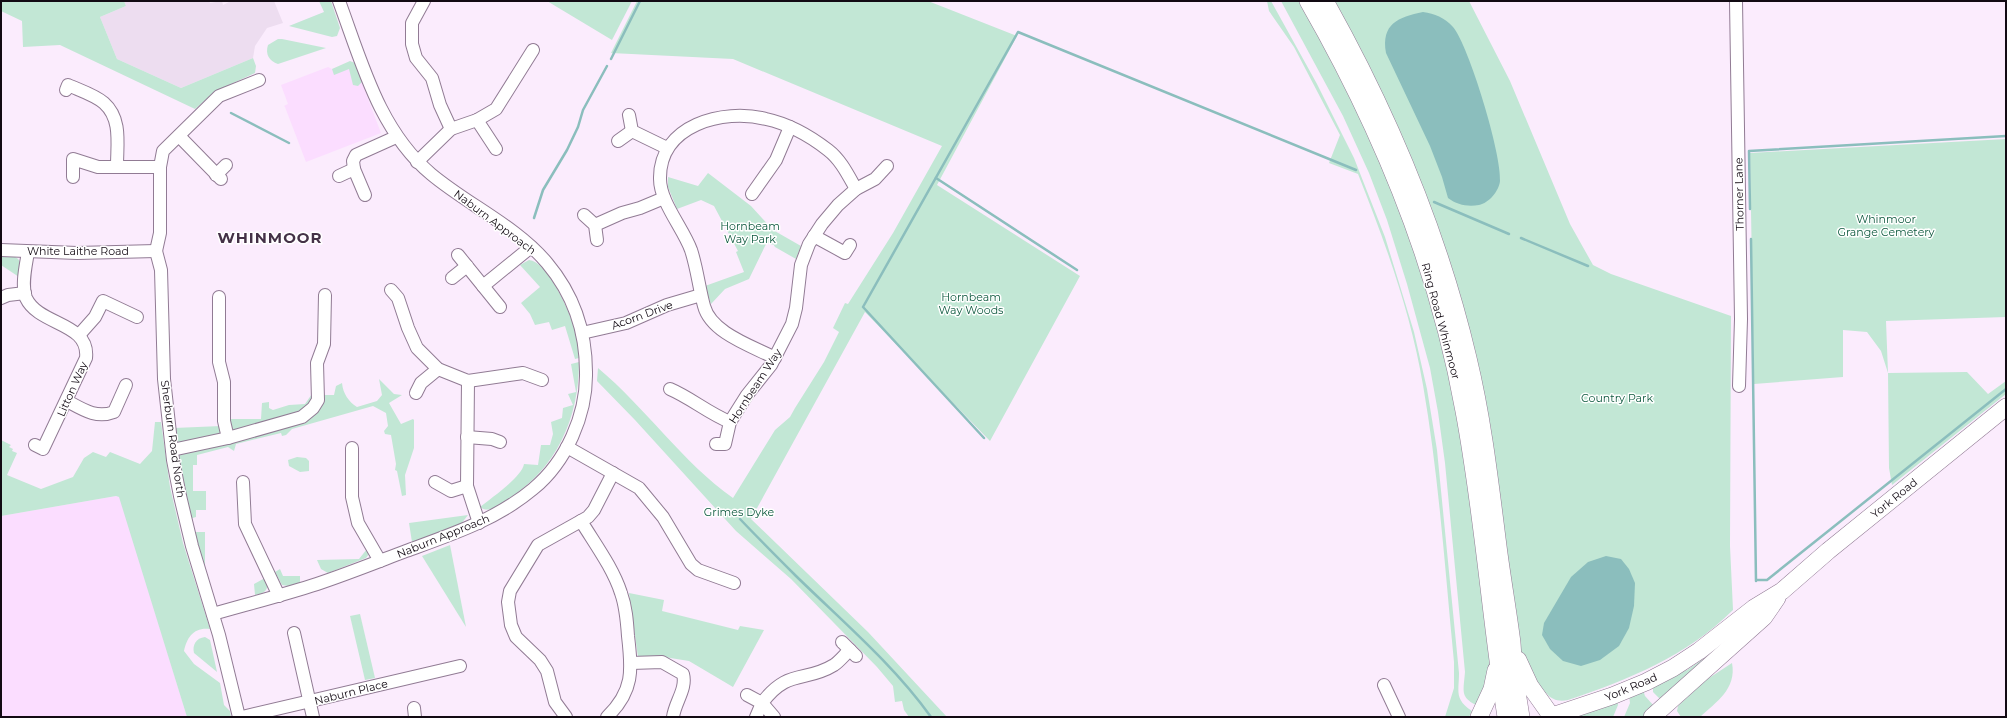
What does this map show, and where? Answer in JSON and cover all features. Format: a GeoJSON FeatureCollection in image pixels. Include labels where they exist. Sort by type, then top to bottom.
{"type":"FeatureCollection","features":[{"type":"Feature","properties":{"kind":"highway","name":"Ring Road Whinmoor"},"geometry":{"type":"LineString","coordinates":[[1308,1],[1341,60],[1376,132],[1406,204],[1434,290],[1452,352],[1464,410],[1475,476],[1506,717]]}},
{"type":"Feature","properties":{"kind":"highway","name":"Ring Road Whinmoor"},"geometry":{"type":"LineString","coordinates":[[1325,1],[1369,81],[1397,142],[1431,232],[1453,301],[1469,359],[1486,452],[1521,717]]}},
{"type":"Feature","properties":{"kind":"highway","name":"York Road"},"geometry":{"type":"LineString","coordinates":[[1551,717],[1624,691],[1672,668],[1699,651],[1754,608],[1782,591],[2006,407]]}},
{"type":"Feature","properties":{"kind":"highway","name":"York Road"},"geometry":{"type":"LineString","coordinates":[[1652,717],[1764,617],[1782,591]]}},
{"type":"Feature","properties":{"kind":"highway","name":"Ring Road Whinmoor"},"geometry":{"type":"LineString","coordinates":[[1512,643],[1530,686],[1551,717]]}},
{"type":"Feature","properties":{"kind":"highway","name":"Ring Road Whinmoor"},"geometry":{"type":"LineString","coordinates":[[1479,717],[1492,689],[1498,664]]}},
{"type":"Feature","properties":{"kind":"street","name":"Naburn Approach"},"geometry":{"type":"LineString","coordinates":[[213,614],[317,584],[479,523],[507,509],[534,489],[557,464],[567,447],[578,420],[586,387],[586,359],[582,333],[577,312],[561,281],[545,261],[531,247],[433,176],[418,162],[396,137],[382,113],[339,1]]}},
{"type":"Feature","properties":{"kind":"street"},"geometry":{"type":"LineString","coordinates":[[424,1],[412,23],[412,44],[416,58],[432,78],[440,105],[451,129]]}},
{"type":"Feature","properties":{"kind":"street","name":"Thorner Lane"},"geometry":{"type":"LineString","coordinates":[[1736,1],[1741,319],[1739,386]]}},
{"type":"Feature","properties":{"kind":"street"},"geometry":{"type":"LineString","coordinates":[[418,162],[451,129],[477,120],[496,109],[533,50]]}},
{"type":"Feature","properties":{"kind":"street"},"geometry":{"type":"LineString","coordinates":[[156,251],[160,233],[160,167],[163,151],[219,96],[259,80]]}},
{"type":"Feature","properties":{"kind":"street"},"geometry":{"type":"LineString","coordinates":[[66,90],[68,84],[104,102],[111,111],[118,127],[117,166]]}},
{"type":"Feature","properties":{"kind":"street"},"geometry":{"type":"LineString","coordinates":[[629,116],[632,131]]}},
{"type":"Feature","properties":{"kind":"street"},"geometry":{"type":"LineString","coordinates":[[775,358],[725,332],[715,325],[704,308],[693,256],[687,240],[660,188],[660,166],[667,148],[691,127],[720,117],[764,118],[790,127],[814,140],[836,158],[856,189]]}},
{"type":"Feature","properties":{"kind":"street"},"geometry":{"type":"LineString","coordinates":[[477,120],[496,149]]}},
{"type":"Feature","properties":{"kind":"street"},"geometry":{"type":"LineString","coordinates":[[752,194],[776,160],[790,127]]}},
{"type":"Feature","properties":{"kind":"street"},"geometry":{"type":"LineString","coordinates":[[618,141],[632,131]]}},
{"type":"Feature","properties":{"kind":"street"},"geometry":{"type":"LineString","coordinates":[[632,131],[667,148]]}},
{"type":"Feature","properties":{"kind":"street"},"geometry":{"type":"LineString","coordinates":[[179,136],[218,177],[226,165]]}},
{"type":"Feature","properties":{"kind":"street"},"geometry":{"type":"LineString","coordinates":[[365,194],[354,169],[353,161],[356,155],[396,137]]}},
{"type":"Feature","properties":{"kind":"street"},"geometry":{"type":"LineString","coordinates":[[73,177],[73,159],[98,166],[160,167]]}},
{"type":"Feature","properties":{"kind":"street","name":"Hornbeam Way"},"geometry":{"type":"LineString","coordinates":[[716,444],[725,444],[730,422],[747,395],[775,358],[793,320],[801,265],[804,254],[814,236],[829,214],[856,189],[875,179],[887,166]]}},
{"type":"Feature","properties":{"kind":"street"},"geometry":{"type":"LineString","coordinates":[[339,176],[354,169]]}},
{"type":"Feature","properties":{"kind":"street"},"geometry":{"type":"LineString","coordinates":[[595,225],[622,212],[640,208],[664,198]]}},
{"type":"Feature","properties":{"kind":"street"},"geometry":{"type":"LineString","coordinates":[[584,215],[595,225],[597,240]]}},
{"type":"Feature","properties":{"kind":"street"},"geometry":{"type":"LineString","coordinates":[[814,236],[845,253],[850,245]]}},
{"type":"Feature","properties":{"kind":"street"},"geometry":{"type":"LineString","coordinates":[[483,286],[531,247]]}},
{"type":"Feature","properties":{"kind":"street","name":"White Laithe Road"},"geometry":{"type":"LineString","coordinates":[[1,250],[77,253],[156,251]]}},
{"type":"Feature","properties":{"kind":"street","name":"Sherburn Road North"},"geometry":{"type":"LineString","coordinates":[[156,251],[161,270],[164,379],[172,450],[180,496],[192,546],[213,614],[239,717]]}},
{"type":"Feature","properties":{"kind":"street"},"geometry":{"type":"LineString","coordinates":[[28,252],[25,293],[31,305],[39,312],[79,335],[95,317],[103,301],[137,317]]}},
{"type":"Feature","properties":{"kind":"street"},"geometry":{"type":"LineString","coordinates":[[458,255],[500,307]]}},
{"type":"Feature","properties":{"kind":"street"},"geometry":{"type":"LineString","coordinates":[[452,278],[467,266]]}},
{"type":"Feature","properties":{"kind":"street"},"geometry":{"type":"LineString","coordinates":[[392,290],[398,298],[408,328],[418,348],[438,370],[468,381],[523,373],[542,380]]}},
{"type":"Feature","properties":{"kind":"street"},"geometry":{"type":"LineString","coordinates":[[1,298],[8,295],[25,293]]}},
{"type":"Feature","properties":{"kind":"street"},"geometry":{"type":"LineString","coordinates":[[172,450],[228,438],[302,417],[313,408],[318,400],[317,363],[324,344],[325,295]]}},
{"type":"Feature","properties":{"kind":"street","name":"Acorn Drive"},"geometry":{"type":"LineString","coordinates":[[582,333],[626,323],[667,305],[701,295]]}},
{"type":"Feature","properties":{"kind":"street"},"geometry":{"type":"LineString","coordinates":[[219,298],[219,362],[224,382],[224,421],[228,438]]}},
{"type":"Feature","properties":{"kind":"street","name":"Litton Way"},"geometry":{"type":"LineString","coordinates":[[35,445],[43,449],[86,358],[86,345],[79,335]]}},
{"type":"Feature","properties":{"kind":"street"},"geometry":{"type":"LineString","coordinates":[[416,392],[421,383],[438,370]]}},
{"type":"Feature","properties":{"kind":"street"},"geometry":{"type":"LineString","coordinates":[[468,381],[467,486],[479,523]]}},
{"type":"Feature","properties":{"kind":"street"},"geometry":{"type":"LineString","coordinates":[[67,400],[96,415],[107,415],[114,412],[126,385]]}},
{"type":"Feature","properties":{"kind":"street"},"geometry":{"type":"LineString","coordinates":[[670,389],[688,397],[712,414],[730,422]]}},
{"type":"Feature","properties":{"kind":"street"},"geometry":{"type":"LineString","coordinates":[[467,437],[492,439],[500,442]]}},
{"type":"Feature","properties":{"kind":"street"},"geometry":{"type":"LineString","coordinates":[[567,447],[639,488],[663,517],[691,564],[698,570],[734,583]]}},
{"type":"Feature","properties":{"kind":"street"},"geometry":{"type":"LineString","coordinates":[[352,448],[352,497],[358,523],[380,561]]}},
{"type":"Feature","properties":{"kind":"street"},"geometry":{"type":"LineString","coordinates":[[559,715],[547,671],[532,652],[516,637],[511,625],[508,602],[510,591],[523,561],[538,545],[581,521],[594,510],[613,473]]}},
{"type":"Feature","properties":{"kind":"street"},"geometry":{"type":"LineString","coordinates":[[244,482],[246,524],[279,596]]}},
{"type":"Feature","properties":{"kind":"street"},"geometry":{"type":"LineString","coordinates":[[435,482],[450,491],[467,486]]}},
{"type":"Feature","properties":{"kind":"street"},"geometry":{"type":"LineString","coordinates":[[581,521],[612,574],[621,593],[626,611],[631,663],[629,684],[625,696],[617,708],[608,717]]}},
{"type":"Feature","properties":{"kind":"street"},"geometry":{"type":"LineString","coordinates":[[294,633],[313,717]]}},
{"type":"Feature","properties":{"kind":"street"},"geometry":{"type":"LineString","coordinates":[[756,717],[762,703],[772,689],[789,679],[835,664],[849,649]]}},
{"type":"Feature","properties":{"kind":"street"},"geometry":{"type":"LineString","coordinates":[[631,663],[662,662],[683,674],[684,686],[676,704],[673,717]]}},
{"type":"Feature","properties":{"kind":"street","name":"Naburn Place"},"geometry":{"type":"LineString","coordinates":[[242,717],[460,666]]}},
{"type":"Feature","properties":{"kind":"street"},"geometry":{"type":"LineString","coordinates":[[1384,685],[1399,717]]}},
{"type":"Feature","properties":{"kind":"street"},"geometry":{"type":"LineString","coordinates":[[747,695],[762,703],[774,717]]}},
{"type":"Feature","properties":{"kind":"shaded area"},"geometry":{"type":"Polygon","coordinates":[[[124,1],[209,1],[210,3],[222,1],[223,5],[231,1],[274,1],[283,23],[267,28],[255,46],[253,58],[181,88],[117,59],[100,17],[126,6],[124,1]]]}},
{"type":"Feature","properties":{"kind":"shaded area"},"geometry":{"type":"Polygon","coordinates":[[[1423,12],[1439,16],[1453,27],[1460,38],[1467,55],[1483,101],[1496,149],[1500,181],[1498,189],[1493,196],[1483,204],[1471,206],[1463,205],[1448,198],[1430,146],[1386,53],[1386,35],[1393,24],[1406,16],[1423,12]]]}},
{"type":"Feature","properties":{"kind":"shaded area"},"geometry":{"type":"Polygon","coordinates":[[[350,61],[355,65],[381,133],[306,162],[284,106],[288,104],[281,85],[328,67],[332,69],[347,64],[350,61]]]}},
{"type":"Feature","properties":{"kind":"shaded area"},"geometry":{"type":"Polygon","coordinates":[[[116,496],[120,497],[187,717],[1,717],[1,516],[116,496]]]}},
{"type":"Feature","properties":{"kind":"shaded area"},"geometry":{"type":"Polygon","coordinates":[[[1606,556],[1621,559],[1629,569],[1635,583],[1634,606],[1629,628],[1619,646],[1600,660],[1581,666],[1563,661],[1550,649],[1542,635],[1544,623],[1571,577],[1588,562],[1606,556]]]}},
{"type":"Feature","properties":{"kind":"green space"},"geometry":{"type":"Polygon","coordinates":[[[1,1],[124,1],[126,6],[100,17],[117,59],[181,88],[253,58],[256,66],[255,73],[216,91],[195,109],[60,45],[23,47],[22,21],[1,11],[1,1]]]}},
{"type":"Feature","properties":{"kind":"green space"},"geometry":{"type":"Polygon","coordinates":[[[319,1],[331,1],[340,28],[337,36],[332,37],[289,26],[324,12],[319,1]]]}},
{"type":"Feature","properties":{"kind":"green space"},"geometry":{"type":"Polygon","coordinates":[[[547,1],[632,1],[612,40],[547,1]]]}},
{"type":"Feature","properties":{"kind":"green space","name":"Hornbeam Way Woods"},"geometry":{"type":"Polygon","coordinates":[[[637,1],[928,1],[1017,36],[937,185],[1080,276],[990,441],[865,312],[751,519],[868,632],[947,717],[909,717],[904,710],[902,701],[895,702],[893,686],[877,667],[791,579],[736,531],[635,420],[597,381],[598,368],[632,400],[697,468],[733,498],[775,430],[790,417],[824,362],[839,332],[833,328],[845,303],[848,304],[893,233],[942,146],[733,59],[611,53],[637,1]]]}},
{"type":"Feature","properties":{"kind":"green space"},"geometry":{"type":"Polygon","coordinates":[[[1267,1],[1271,1],[1317,84],[1354,158],[1385,237],[1414,332],[1427,389],[1437,450],[1459,673],[1458,690],[1462,703],[1472,711],[1469,717],[1445,717],[1454,688],[1454,662],[1441,524],[1429,420],[1412,331],[1396,278],[1358,174],[1329,163],[1340,135],[1294,47],[1269,11],[1267,1]]]}},
{"type":"Feature","properties":{"kind":"green space"},"geometry":{"type":"Polygon","coordinates":[[[1281,1],[1302,1],[1334,57],[1417,247],[1455,391],[1492,666],[1481,708],[1469,701],[1464,694],[1465,672],[1445,463],[1438,412],[1430,368],[1407,284],[1387,220],[1369,173],[1343,116],[1281,1]]]}},
{"type":"Feature","properties":{"kind":"green space","name":"Country Park"},"geometry":{"type":"Polygon","coordinates":[[[1332,1],[1469,1],[1510,81],[1570,224],[1593,265],[1611,274],[1731,316],[1730,546],[1733,610],[1696,641],[1656,665],[1613,684],[1568,700],[1559,701],[1553,699],[1546,693],[1542,695],[1521,655],[1498,500],[1332,1]]]}},
{"type":"Feature","properties":{"kind":"green space"},"geometry":{"type":"Polygon","coordinates":[[[278,39],[326,48],[278,64],[268,57],[267,51],[268,45],[278,39]]]}},
{"type":"Feature","properties":{"kind":"green space"},"geometry":{"type":"Polygon","coordinates":[[[350,61],[355,63],[362,82],[358,86],[353,85],[349,69],[334,75],[332,69],[350,61]]]}},
{"type":"Feature","properties":{"kind":"green space","name":"Whinmoor Grange Cemetery"},"geometry":{"type":"Polygon","coordinates":[[[2006,139],[2006,317],[1886,321],[1888,373],[1881,351],[1867,332],[1843,330],[1843,377],[1754,384],[1750,153],[2006,139]]]}},
{"type":"Feature","properties":{"kind":"green space","name":"Hornbeam Way Park"},"geometry":{"type":"Polygon","coordinates":[[[708,173],[751,206],[773,230],[801,246],[796,259],[775,247],[773,244],[772,245],[767,242],[749,279],[725,289],[711,304],[705,286],[744,272],[736,252],[738,251],[714,206],[701,200],[677,209],[668,187],[668,177],[698,186],[708,173]]]}},
{"type":"Feature","properties":{"kind":"green space"},"geometry":{"type":"Polygon","coordinates":[[[1,254],[13,256],[19,260],[22,267],[22,279],[1,265],[1,254]]]}},
{"type":"Feature","properties":{"kind":"green space"},"geometry":{"type":"Polygon","coordinates":[[[529,260],[536,262],[543,268],[550,276],[562,297],[573,324],[579,358],[575,359],[565,326],[552,330],[549,322],[535,325],[530,314],[521,303],[540,287],[520,265],[529,260]]]}},
{"type":"Feature","properties":{"kind":"green space"},"geometry":{"type":"Polygon","coordinates":[[[579,362],[575,403],[569,423],[551,458],[524,488],[501,504],[487,510],[480,507],[512,481],[518,475],[524,464],[538,465],[541,445],[550,445],[553,434],[551,422],[562,418],[563,408],[573,405],[568,394],[576,392],[571,364],[579,362]]]}},
{"type":"Feature","properties":{"kind":"green space"},"geometry":{"type":"Polygon","coordinates":[[[1967,372],[1988,394],[2006,381],[2006,394],[1892,485],[1889,468],[1888,373],[1967,372]]]}},
{"type":"Feature","properties":{"kind":"green space"},"geometry":{"type":"Polygon","coordinates":[[[379,379],[394,394],[402,395],[389,403],[401,424],[413,419],[414,420],[414,448],[405,475],[406,495],[402,496],[397,471],[395,470],[396,464],[391,435],[385,434],[384,431],[388,426],[386,413],[373,406],[292,429],[286,435],[282,436],[281,433],[236,444],[234,451],[228,447],[197,455],[197,465],[193,465],[193,491],[206,491],[206,510],[196,510],[196,517],[189,519],[174,428],[221,426],[230,419],[261,419],[262,403],[269,402],[269,408],[273,410],[289,405],[305,404],[314,391],[325,395],[334,395],[336,386],[342,383],[347,397],[351,403],[357,407],[377,401],[382,395],[379,379]]]}},
{"type":"Feature","properties":{"kind":"green space"},"geometry":{"type":"Polygon","coordinates":[[[155,422],[161,422],[170,487],[183,543],[210,629],[196,631],[192,634],[187,641],[184,651],[194,664],[220,683],[224,705],[230,711],[231,717],[187,717],[119,497],[116,496],[1,516],[1,440],[11,445],[9,447],[13,449],[12,451],[17,453],[7,475],[41,489],[73,477],[84,458],[93,452],[106,457],[110,452],[140,464],[152,451],[155,422]]]}},
{"type":"Feature","properties":{"kind":"green space"},"geometry":{"type":"Polygon","coordinates":[[[297,457],[306,458],[309,461],[309,471],[300,472],[289,466],[288,460],[297,457]]]}},
{"type":"Feature","properties":{"kind":"green space"},"geometry":{"type":"Polygon","coordinates":[[[468,515],[461,524],[412,542],[409,523],[468,515]]]}},
{"type":"Feature","properties":{"kind":"green space"},"geometry":{"type":"Polygon","coordinates":[[[194,532],[205,532],[205,570],[194,532]]]}},
{"type":"Feature","properties":{"kind":"green space"},"geometry":{"type":"Polygon","coordinates":[[[450,545],[466,627],[422,556],[450,545]]]}},
{"type":"Feature","properties":{"kind":"green space"},"geometry":{"type":"Polygon","coordinates":[[[367,549],[369,554],[366,558],[328,573],[321,569],[317,560],[359,559],[367,549]]]}},
{"type":"Feature","properties":{"kind":"green space"},"geometry":{"type":"Polygon","coordinates":[[[280,569],[283,576],[300,576],[300,583],[288,586],[282,585],[275,572],[280,569]]]}},
{"type":"Feature","properties":{"kind":"green space"},"geometry":{"type":"Polygon","coordinates":[[[265,578],[267,585],[266,590],[255,595],[254,584],[265,578]]]}},
{"type":"Feature","properties":{"kind":"green space"},"geometry":{"type":"Polygon","coordinates":[[[629,593],[664,600],[662,611],[738,630],[740,626],[764,630],[733,687],[689,661],[658,656],[638,657],[629,593]]]}},
{"type":"Feature","properties":{"kind":"green space"},"geometry":{"type":"Polygon","coordinates":[[[360,614],[375,678],[365,680],[350,616],[360,614]]]}},
{"type":"Feature","properties":{"kind":"green space"},"geometry":{"type":"Polygon","coordinates":[[[205,637],[210,640],[217,672],[194,653],[195,642],[205,637]]]}},
{"type":"Feature","properties":{"kind":"green space"},"geometry":{"type":"Polygon","coordinates":[[[1718,649],[1662,701],[1653,692],[1653,685],[1661,679],[1687,670],[1718,649]]]}},
{"type":"Feature","properties":{"kind":"green space"},"geometry":{"type":"Polygon","coordinates":[[[1732,663],[1733,672],[1731,680],[1724,694],[1700,717],[1681,717],[1677,711],[1678,706],[1706,680],[1732,663]]]}},
{"type":"Feature","properties":{"kind":"green space"},"geometry":{"type":"Polygon","coordinates":[[[1643,690],[1645,696],[1654,706],[1644,717],[1624,717],[1630,703],[1629,695],[1643,690]]]}},
{"type":"Feature","properties":{"kind":"green space"},"geometry":{"type":"Polygon","coordinates":[[[1617,700],[1618,705],[1613,717],[1567,717],[1617,700]]]}},
{"type":"Feature","properties":{"kind":"waterway"},"geometry":{"type":"LineString","coordinates":[[611,59],[640,1]]}},
{"type":"Feature","properties":{"kind":"waterway"},"geometry":{"type":"LineString","coordinates":[[984,438],[863,307],[1018,32],[1356,170]]}},
{"type":"Feature","properties":{"kind":"waterway"},"geometry":{"type":"LineString","coordinates":[[534,218],[543,190],[567,150],[578,127],[583,110],[607,66]]}},
{"type":"Feature","properties":{"kind":"waterway"},"geometry":{"type":"LineString","coordinates":[[231,113],[289,143]]}},
{"type":"Feature","properties":{"kind":"waterway"},"geometry":{"type":"LineString","coordinates":[[1750,209],[1749,151],[2006,136]]}},
{"type":"Feature","properties":{"kind":"waterway"},"geometry":{"type":"LineString","coordinates":[[936,178],[1077,270]]}},
{"type":"Feature","properties":{"kind":"waterway"},"geometry":{"type":"LineString","coordinates":[[1434,202],[1509,234]]}},
{"type":"Feature","properties":{"kind":"waterway"},"geometry":{"type":"LineString","coordinates":[[1521,238],[1588,266]]}},
{"type":"Feature","properties":{"kind":"waterway"},"geometry":{"type":"LineString","coordinates":[[1751,239],[1756,581]]}},
{"type":"Feature","properties":{"kind":"waterway"},"geometry":{"type":"LineString","coordinates":[[1757,580],[1767,580],[2006,389]]}},
{"type":"Feature","properties":{"kind":"waterway","name":"Grimes Dyke"},"geometry":{"type":"LineString","coordinates":[[740,519],[796,576],[884,661],[931,717]]}},
{"type":"Feature","properties":{"kind":"district","name":"WHINMOOR"},"geometry":{"type":"Point","coordinates":[270,238]}}]}
